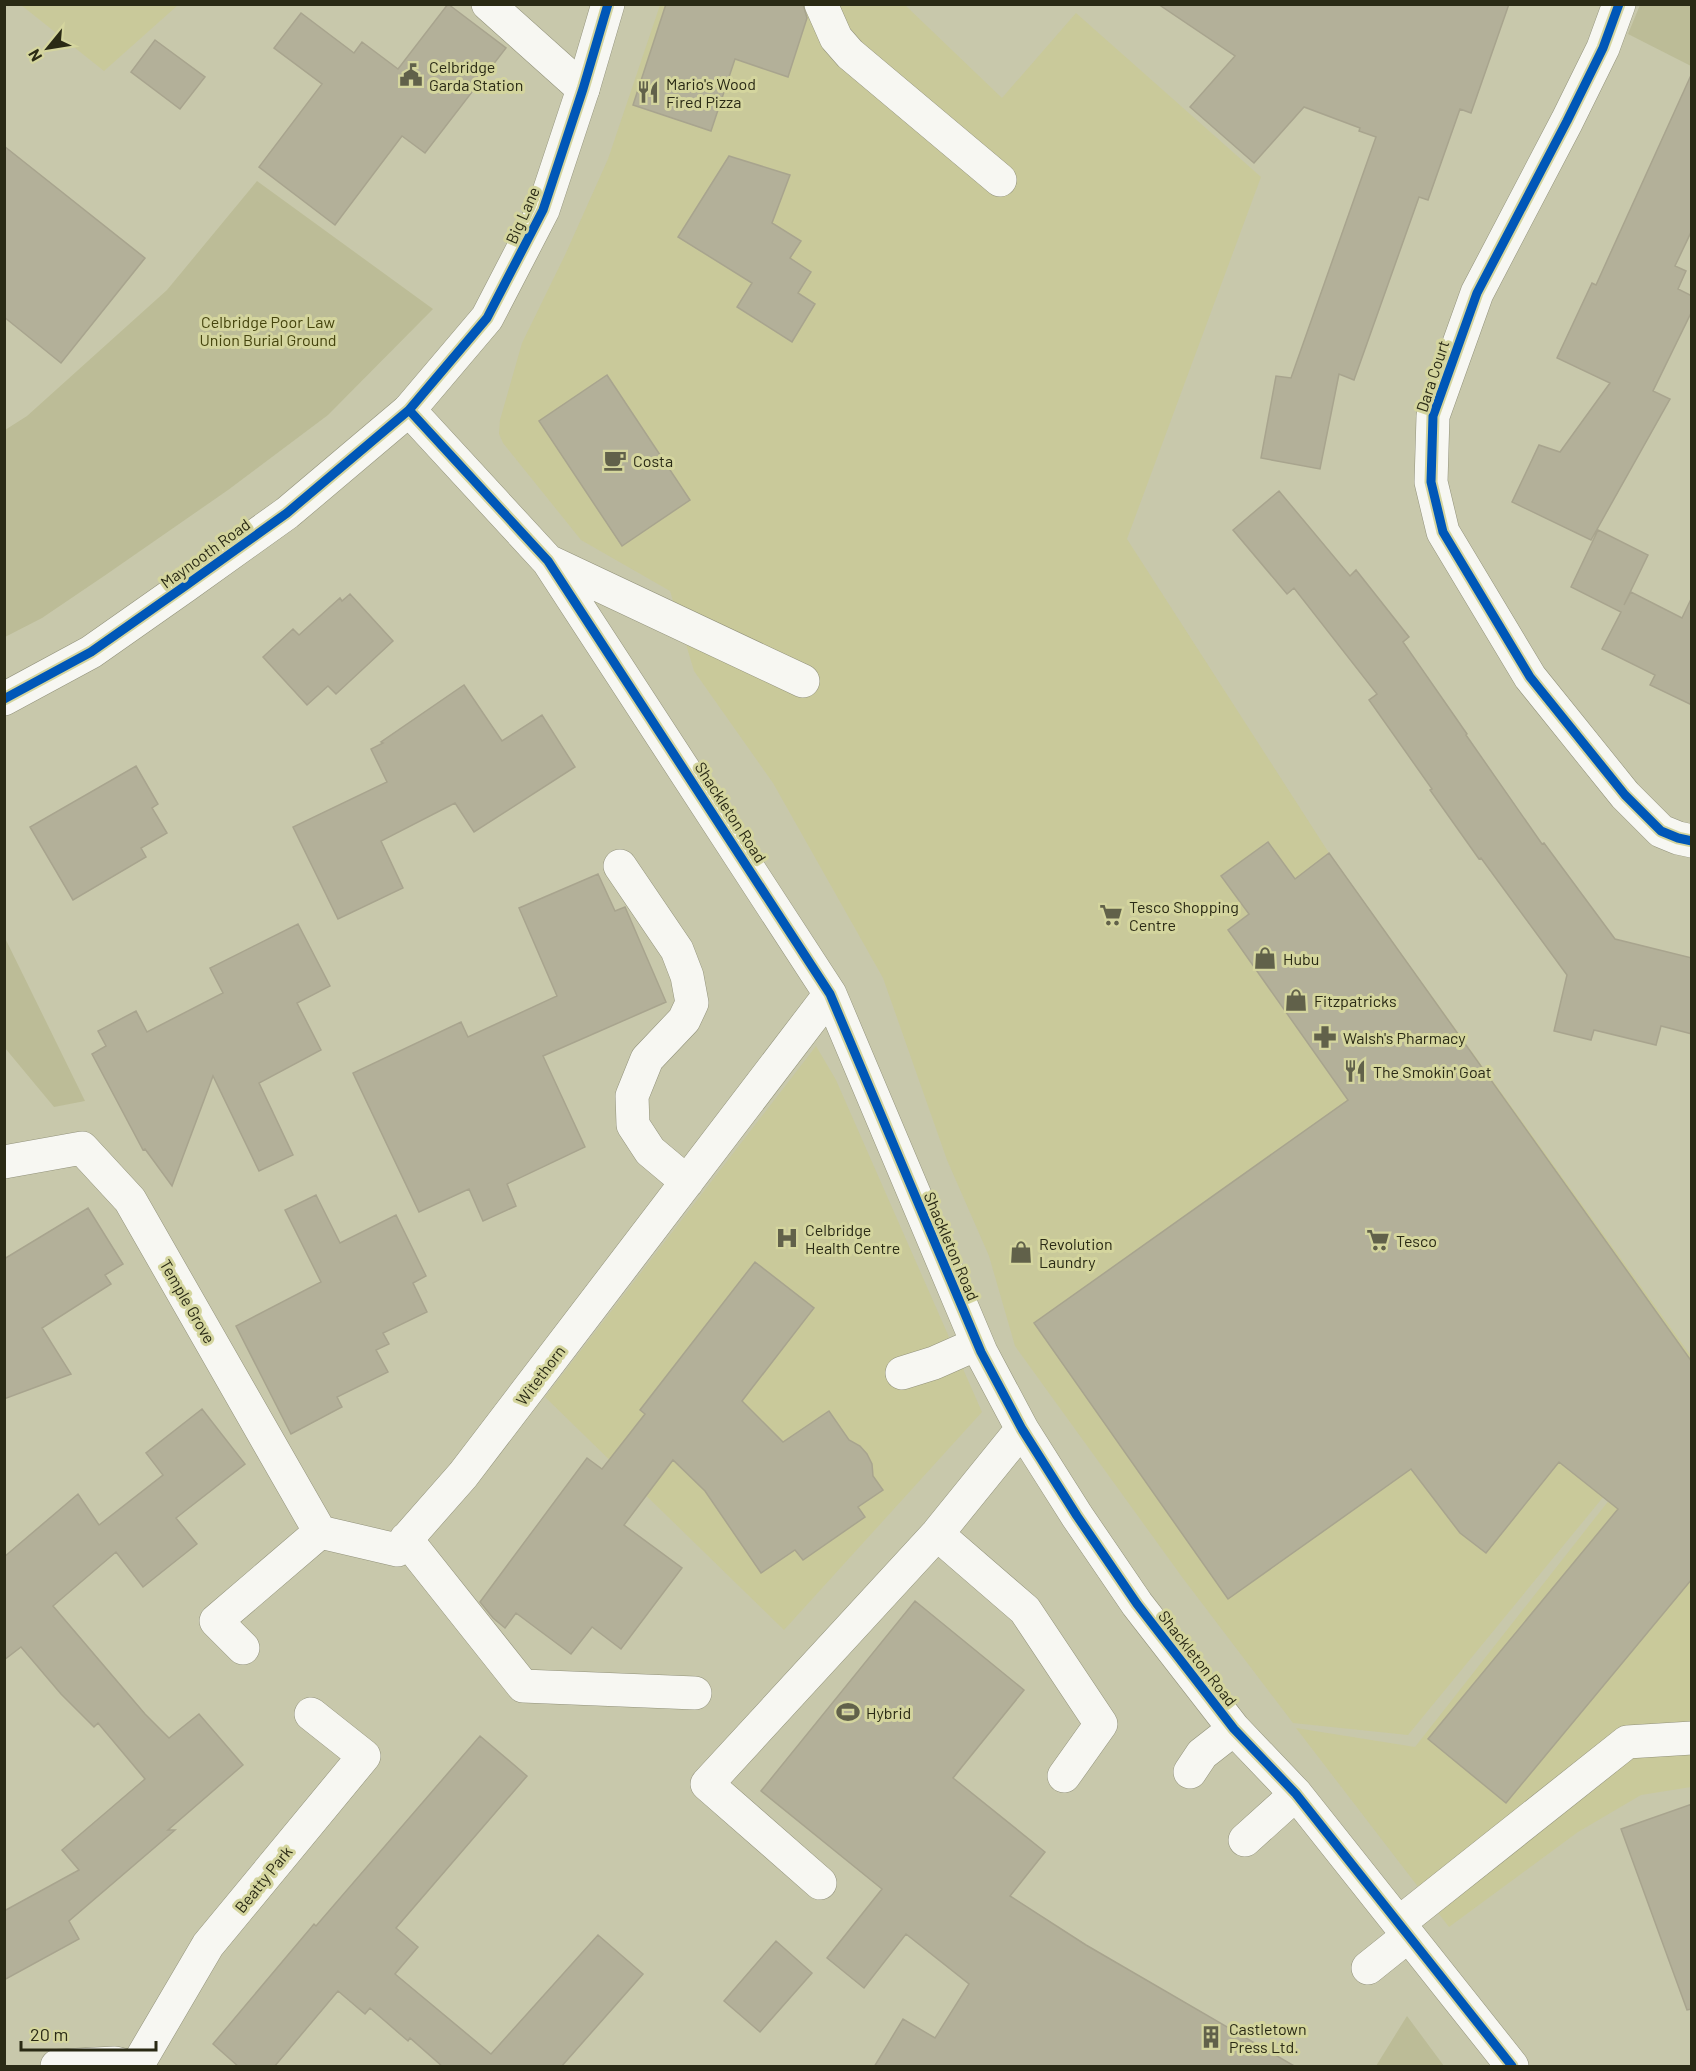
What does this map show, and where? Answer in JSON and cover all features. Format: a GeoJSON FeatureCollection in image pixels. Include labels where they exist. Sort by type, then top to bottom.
{"type":"FeatureCollection","features":[{"type":"Feature","properties":{"kind":"street"},"geometry":{"type":"LineString","coordinates":[[488,4],[584,89]]}},
{"type":"Feature","properties":{"kind":"street","name":"Big Lane"},"geometry":{"type":"LineString","coordinates":[[409,410],[488,318],[543,210],[584,89],[608,4]]}},
{"type":"Feature","properties":{"kind":"street"},"geometry":{"type":"LineString","coordinates":[[821,4],[836,38],[850,54],[1000,180]]}},
{"type":"Feature","properties":{"kind":"street","name":"Dara Court"},"geometry":{"type":"LineString","coordinates":[[1619,4],[1603,48],[1477,293],[1433,416],[1431,482],[1443,532],[1530,677],[1626,795],[1654,824],[1661,831],[1692,841]]}},
{"type":"Feature","properties":{"kind":"street","name":"Shackleton Road"},"geometry":{"type":"LineString","coordinates":[[409,410],[548,561],[830,994],[977,1344],[1022,1429],[1077,1516],[1137,1604],[1234,1729],[1296,1794],[1512,2067]]}},
{"type":"Feature","properties":{"kind":"street","name":"Maynooth Road"},"geometry":{"type":"LineString","coordinates":[[4,699],[91,652],[185,586],[287,513],[409,410]]}},
{"type":"Feature","properties":{"kind":"street"},"geometry":{"type":"LineString","coordinates":[[548,561],[803,681]]}},
{"type":"Feature","properties":{"kind":"street"},"geometry":{"type":"LineString","coordinates":[[620,866],[676,950],[687,976],[692,1003],[684,1020],[647,1059],[632,1096],[633,1125],[650,1151],[687,1182]]}},
{"type":"Feature","properties":{"kind":"street","name":"Witethorn"},"geometry":{"type":"LineString","coordinates":[[406,1539],[464,1475],[830,994]]}},
{"type":"Feature","properties":{"kind":"street","name":"Temple Grove"},"geometry":{"type":"LineString","coordinates":[[4,1162],[82,1148],[130,1200],[320,1532]]}},
{"type":"Feature","properties":{"kind":"street"},"geometry":{"type":"LineString","coordinates":[[902,1373],[934,1363],[977,1344]]}},
{"type":"Feature","properties":{"kind":"street"},"geometry":{"type":"LineString","coordinates":[[820,1883],[706,1784],[937,1534],[1022,1429]]}},
{"type":"Feature","properties":{"kind":"street"},"geometry":{"type":"LineString","coordinates":[[243,1648],[216,1621],[320,1532],[397,1550],[406,1539],[523,1686],[695,1693]]}},
{"type":"Feature","properties":{"kind":"street"},"geometry":{"type":"LineString","coordinates":[[937,1534],[1025,1610],[1101,1724],[1064,1776]]}},
{"type":"Feature","properties":{"kind":"street","name":"Beatty Park"},"geometry":{"type":"LineString","coordinates":[[137,2067],[208,1945],[364,1756],[311,1714]]}},
{"type":"Feature","properties":{"kind":"street"},"geometry":{"type":"LineString","coordinates":[[1190,1772],[1202,1754],[1234,1729]]}},
{"type":"Feature","properties":{"kind":"street"},"geometry":{"type":"LineString","coordinates":[[1368,1968],[1403,1930],[1627,1742],[1692,1738]]}},
{"type":"Feature","properties":{"kind":"street"},"geometry":{"type":"LineString","coordinates":[[1245,1840],[1296,1794]]}},
{"type":"Feature","properties":{"kind":"street"},"geometry":{"type":"LineString","coordinates":[[57,2067],[115,2063],[127,2067]]}},
{"type":"Feature","properties":{"kind":"shaded area"},"geometry":{"type":"Polygon","coordinates":[[[21,5],[178,5],[104,71],[21,5]]]}},
{"type":"Feature","properties":{"kind":"shaded area","name":"Tesco Shopping Centre"},"geometry":{"type":"Polygon","coordinates":[[[660,5],[905,5],[1002,98],[1076,13],[1261,177],[1127,539],[1329,853],[1691,1356],[1691,1390],[1408,1735],[1293,1723],[1182,1577],[1015,1346],[989,1256],[947,1160],[883,978],[773,783],[694,671],[670,591],[581,540],[503,443],[499,434],[500,420],[522,343],[608,159],[660,5]]]}},
{"type":"Feature","properties":{"kind":"shaded area","name":"Celbridge Health Centre"},"geometry":{"type":"Polygon","coordinates":[[[816,1046],[836,1080],[982,1412],[784,1630],[545,1397],[816,1046]]]}},
{"type":"Feature","properties":{"kind":"shaded area"},"geometry":{"type":"Polygon","coordinates":[[[1691,1396],[1691,1787],[1641,1795],[1578,1832],[1449,1927],[1296,1728],[1415,1747],[1691,1396]]]}},
{"type":"Feature","properties":{"kind":"green space"},"geometry":{"type":"Polygon","coordinates":[[[1640,5],[1691,5],[1691,66],[1628,34],[1640,5]]]}},
{"type":"Feature","properties":{"kind":"green space","name":"Celbridge Poor Law Union Burial Ground"},"geometry":{"type":"Polygon","coordinates":[[[257,181],[433,309],[328,415],[228,490],[107,574],[42,618],[5,637],[5,430],[27,416],[167,290],[257,181]]]}},
{"type":"Feature","properties":{"kind":"green space"},"geometry":{"type":"Polygon","coordinates":[[[4,938],[85,1101],[54,1107],[5,1048],[4,938]]]}},
{"type":"Feature","properties":{"kind":"green space"},"geometry":{"type":"Polygon","coordinates":[[[1407,2016],[1444,2066],[1376,2066],[1407,2016]]]}},
{"type":"Feature","properties":{"kind":"building"},"geometry":{"type":"Polygon","coordinates":[[[448,4],[506,48],[425,153],[402,136],[335,225],[259,167],[322,84],[274,48],[301,13],[354,53],[362,42],[398,69],[448,4]]]}},
{"type":"Feature","properties":{"kind":"building"},"geometry":{"type":"Polygon","coordinates":[[[666,4],[803,4],[807,18],[788,77],[735,59],[711,131],[633,105],[666,4]]]}},
{"type":"Feature","properties":{"kind":"building"},"geometry":{"type":"Polygon","coordinates":[[[1158,4],[1509,4],[1471,113],[1460,109],[1428,200],[1419,197],[1354,380],[1339,374],[1320,469],[1261,458],[1276,376],[1291,378],[1376,137],[1359,131],[1360,128],[1304,107],[1254,163],[1190,107],[1235,56],[1158,4]]]}},
{"type":"Feature","properties":{"kind":"building"},"geometry":{"type":"Polygon","coordinates":[[[155,40],[205,77],[180,109],[131,72],[155,40]]]}},
{"type":"Feature","properties":{"kind":"building"},"geometry":{"type":"Polygon","coordinates":[[[1692,73],[1692,230],[1675,266],[1686,271],[1678,289],[1692,296],[1692,311],[1653,391],[1670,399],[1591,540],[1512,502],[1539,445],[1560,452],[1610,383],[1557,358],[1592,283],[1596,285],[1692,73]]]}},
{"type":"Feature","properties":{"kind":"building"},"geometry":{"type":"Polygon","coordinates":[[[4,146],[145,258],[61,363],[4,317],[4,146]]]}},
{"type":"Feature","properties":{"kind":"building"},"geometry":{"type":"Polygon","coordinates":[[[729,156],[790,175],[772,223],[801,241],[790,258],[811,272],[798,293],[815,304],[792,342],[737,307],[752,283],[678,237],[729,156]]]}},
{"type":"Feature","properties":{"kind":"building","name":"Costa"},"geometry":{"type":"Polygon","coordinates":[[[607,375],[690,500],[622,546],[539,421],[607,375]]]}},
{"type":"Feature","properties":{"kind":"building"},"geometry":{"type":"Polygon","coordinates":[[[1279,491],[1350,576],[1356,570],[1409,637],[1403,642],[1466,735],[1542,844],[1544,843],[1615,939],[1692,958],[1692,1034],[1661,1026],[1656,1045],[1594,1030],[1591,1040],[1554,1031],[1567,975],[1481,858],[1479,859],[1369,700],[1377,694],[1294,588],[1287,594],[1233,530],[1279,491]]]}},
{"type":"Feature","properties":{"kind":"building"},"geometry":{"type":"Polygon","coordinates":[[[1598,530],[1648,555],[1624,605],[1631,592],[1682,618],[1692,597],[1692,705],[1650,685],[1655,675],[1602,649],[1621,612],[1571,587],[1598,530]]]}},
{"type":"Feature","properties":{"kind":"building"},"geometry":{"type":"Polygon","coordinates":[[[350,594],[393,641],[336,694],[328,686],[307,705],[263,657],[293,629],[299,635],[340,598],[342,601],[350,594]]]}},
{"type":"Feature","properties":{"kind":"building"},"geometry":{"type":"Polygon","coordinates":[[[464,685],[502,741],[542,715],[575,767],[474,832],[455,803],[381,841],[403,888],[338,919],[293,827],[387,782],[371,749],[383,743],[381,742],[464,685]]]}},
{"type":"Feature","properties":{"kind":"building"},"geometry":{"type":"Polygon","coordinates":[[[136,766],[158,804],[152,808],[167,833],[141,848],[146,857],[73,900],[30,827],[136,766]]]}},
{"type":"Feature","properties":{"kind":"building","name":"Tesco"},"geometry":{"type":"Polygon","coordinates":[[[1268,842],[1295,879],[1329,853],[1692,1362],[1692,1579],[1506,1803],[1428,1739],[1618,1509],[1559,1462],[1486,1553],[1460,1533],[1411,1469],[1228,1599],[1034,1323],[1348,1100],[1228,930],[1249,914],[1221,876],[1268,842]]]}},
{"type":"Feature","properties":{"kind":"building"},"geometry":{"type":"Polygon","coordinates":[[[598,874],[615,911],[625,907],[666,1002],[543,1056],[585,1147],[507,1184],[516,1206],[483,1221],[469,1189],[419,1212],[353,1073],[461,1022],[468,1037],[557,996],[519,908],[598,874]]]}},
{"type":"Feature","properties":{"kind":"building"},"geometry":{"type":"Polygon","coordinates":[[[298,924],[330,986],[297,1003],[321,1050],[259,1083],[293,1155],[259,1171],[213,1076],[172,1186],[145,1149],[143,1150],[92,1054],[106,1046],[98,1031],[136,1011],[147,1032],[223,993],[210,968],[298,924]]]}},
{"type":"Feature","properties":{"kind":"building"},"geometry":{"type":"Polygon","coordinates":[[[316,1195],[340,1243],[396,1215],[426,1276],[413,1283],[427,1312],[383,1333],[389,1344],[376,1350],[388,1372],[337,1397],[342,1407],[291,1434],[236,1326],[321,1282],[285,1210],[316,1195]]]}},
{"type":"Feature","properties":{"kind":"building"},"geometry":{"type":"Polygon","coordinates":[[[88,1208],[123,1264],[105,1275],[111,1284],[42,1328],[71,1374],[4,1399],[4,1259],[88,1208]]]}},
{"type":"Feature","properties":{"kind":"building"},"geometry":{"type":"Polygon","coordinates":[[[755,1262],[814,1308],[742,1401],[783,1442],[829,1411],[849,1440],[860,1446],[867,1454],[872,1464],[873,1476],[883,1490],[858,1507],[865,1517],[803,1560],[795,1550],[761,1573],[705,1491],[673,1460],[624,1525],[682,1568],[621,1649],[592,1627],[571,1654],[516,1613],[505,1628],[480,1602],[587,1458],[602,1469],[645,1414],[640,1410],[755,1262]]]}},
{"type":"Feature","properties":{"kind":"building"},"geometry":{"type":"Polygon","coordinates":[[[202,1409],[245,1464],[176,1518],[197,1544],[143,1587],[116,1552],[53,1606],[145,1714],[169,1738],[199,1714],[243,1765],[168,1830],[175,1830],[69,1921],[79,1939],[4,1980],[4,1911],[79,1870],[62,1850],[145,1779],[98,1723],[94,1727],[61,1694],[21,1647],[4,1660],[4,1557],[78,1494],[99,1525],[163,1475],[146,1453],[202,1409]]]}},
{"type":"Feature","properties":{"kind":"building"},"geometry":{"type":"Polygon","coordinates":[[[915,1601],[1024,1690],[953,1778],[1045,1852],[1010,1896],[1086,1945],[1296,2067],[874,2067],[903,2019],[935,2038],[969,1984],[906,1934],[864,1988],[827,1958],[882,1889],[761,1791],[915,1601]]]}},
{"type":"Feature","properties":{"kind":"building"},"geometry":{"type":"Polygon","coordinates":[[[480,1736],[527,1776],[396,1928],[418,1947],[395,1974],[491,2054],[598,1935],[643,1974],[561,2067],[443,2067],[410,2038],[408,2041],[370,2008],[365,2014],[338,1991],[274,2067],[239,2067],[213,2044],[314,1924],[316,1926],[480,1736]]]}},
{"type":"Feature","properties":{"kind":"building"},"geometry":{"type":"Polygon","coordinates":[[[1692,1804],[1692,2009],[1687,2010],[1621,1829],[1692,1804]]]}},
{"type":"Feature","properties":{"kind":"building"},"geometry":{"type":"Polygon","coordinates":[[[776,1941],[812,1973],[760,2032],[724,2001],[776,1941]]]}},
{"type":"Feature","properties":{"kind":"cycle path"},"geometry":{"type":"LineString","coordinates":[[4,699],[91,652],[185,586],[287,513],[409,410],[487,318],[543,210],[608,4]]}},
{"type":"Feature","properties":{"kind":"cycle path"},"geometry":{"type":"LineString","coordinates":[[1619,4],[1603,48],[1477,293],[1433,416],[1431,482],[1443,532],[1530,677],[1625,795],[1661,831],[1692,841]]}},
{"type":"Feature","properties":{"kind":"cycle path"},"geometry":{"type":"LineString","coordinates":[[409,410],[548,561],[830,994],[981,1352],[1022,1429],[1077,1516],[1137,1604],[1234,1729],[1296,1794],[1512,2066]]}},
{"type":"Feature","properties":{"kind":"place","name":"Celbridge Garda Station"},"geometry":{"type":"Point","coordinates":[411,75]}},
{"type":"Feature","properties":{"kind":"place","name":"Mario's Wood Fired Pizza"},"geometry":{"type":"Point","coordinates":[648,92]}},
{"type":"Feature","properties":{"kind":"place","name":"Costa"},"geometry":{"type":"Point","coordinates":[615,460]}},
{"type":"Feature","properties":{"kind":"place","name":"Tesco Shopping Centre"},"geometry":{"type":"Point","coordinates":[1111,915]}},
{"type":"Feature","properties":{"kind":"place","name":"Hubu"},"geometry":{"type":"Point","coordinates":[1265,958]}},
{"type":"Feature","properties":{"kind":"place","name":"Fitzpatricks"},"geometry":{"type":"Point","coordinates":[1296,1000]}},
{"type":"Feature","properties":{"kind":"place","name":"Walsh's Pharmacy"},"geometry":{"type":"Point","coordinates":[1325,1037]}},
{"type":"Feature","properties":{"kind":"place","name":"The Smokin' Goat"},"geometry":{"type":"Point","coordinates":[1355,1071]}},
{"type":"Feature","properties":{"kind":"place","name":"Celbridge Health Centre"},"geometry":{"type":"Point","coordinates":[787,1238]}},
{"type":"Feature","properties":{"kind":"place","name":"Tesco"},"geometry":{"type":"Point","coordinates":[1378,1240]}},
{"type":"Feature","properties":{"kind":"place","name":"Revolution Laundry"},"geometry":{"type":"Point","coordinates":[1021,1252]}},
{"type":"Feature","properties":{"kind":"place","name":"Hybrid"},"geometry":{"type":"Point","coordinates":[848,1712]}},
{"type":"Feature","properties":{"kind":"place","name":"Castletown Press Ltd."},"geometry":{"type":"Point","coordinates":[1211,2037]}}]}
